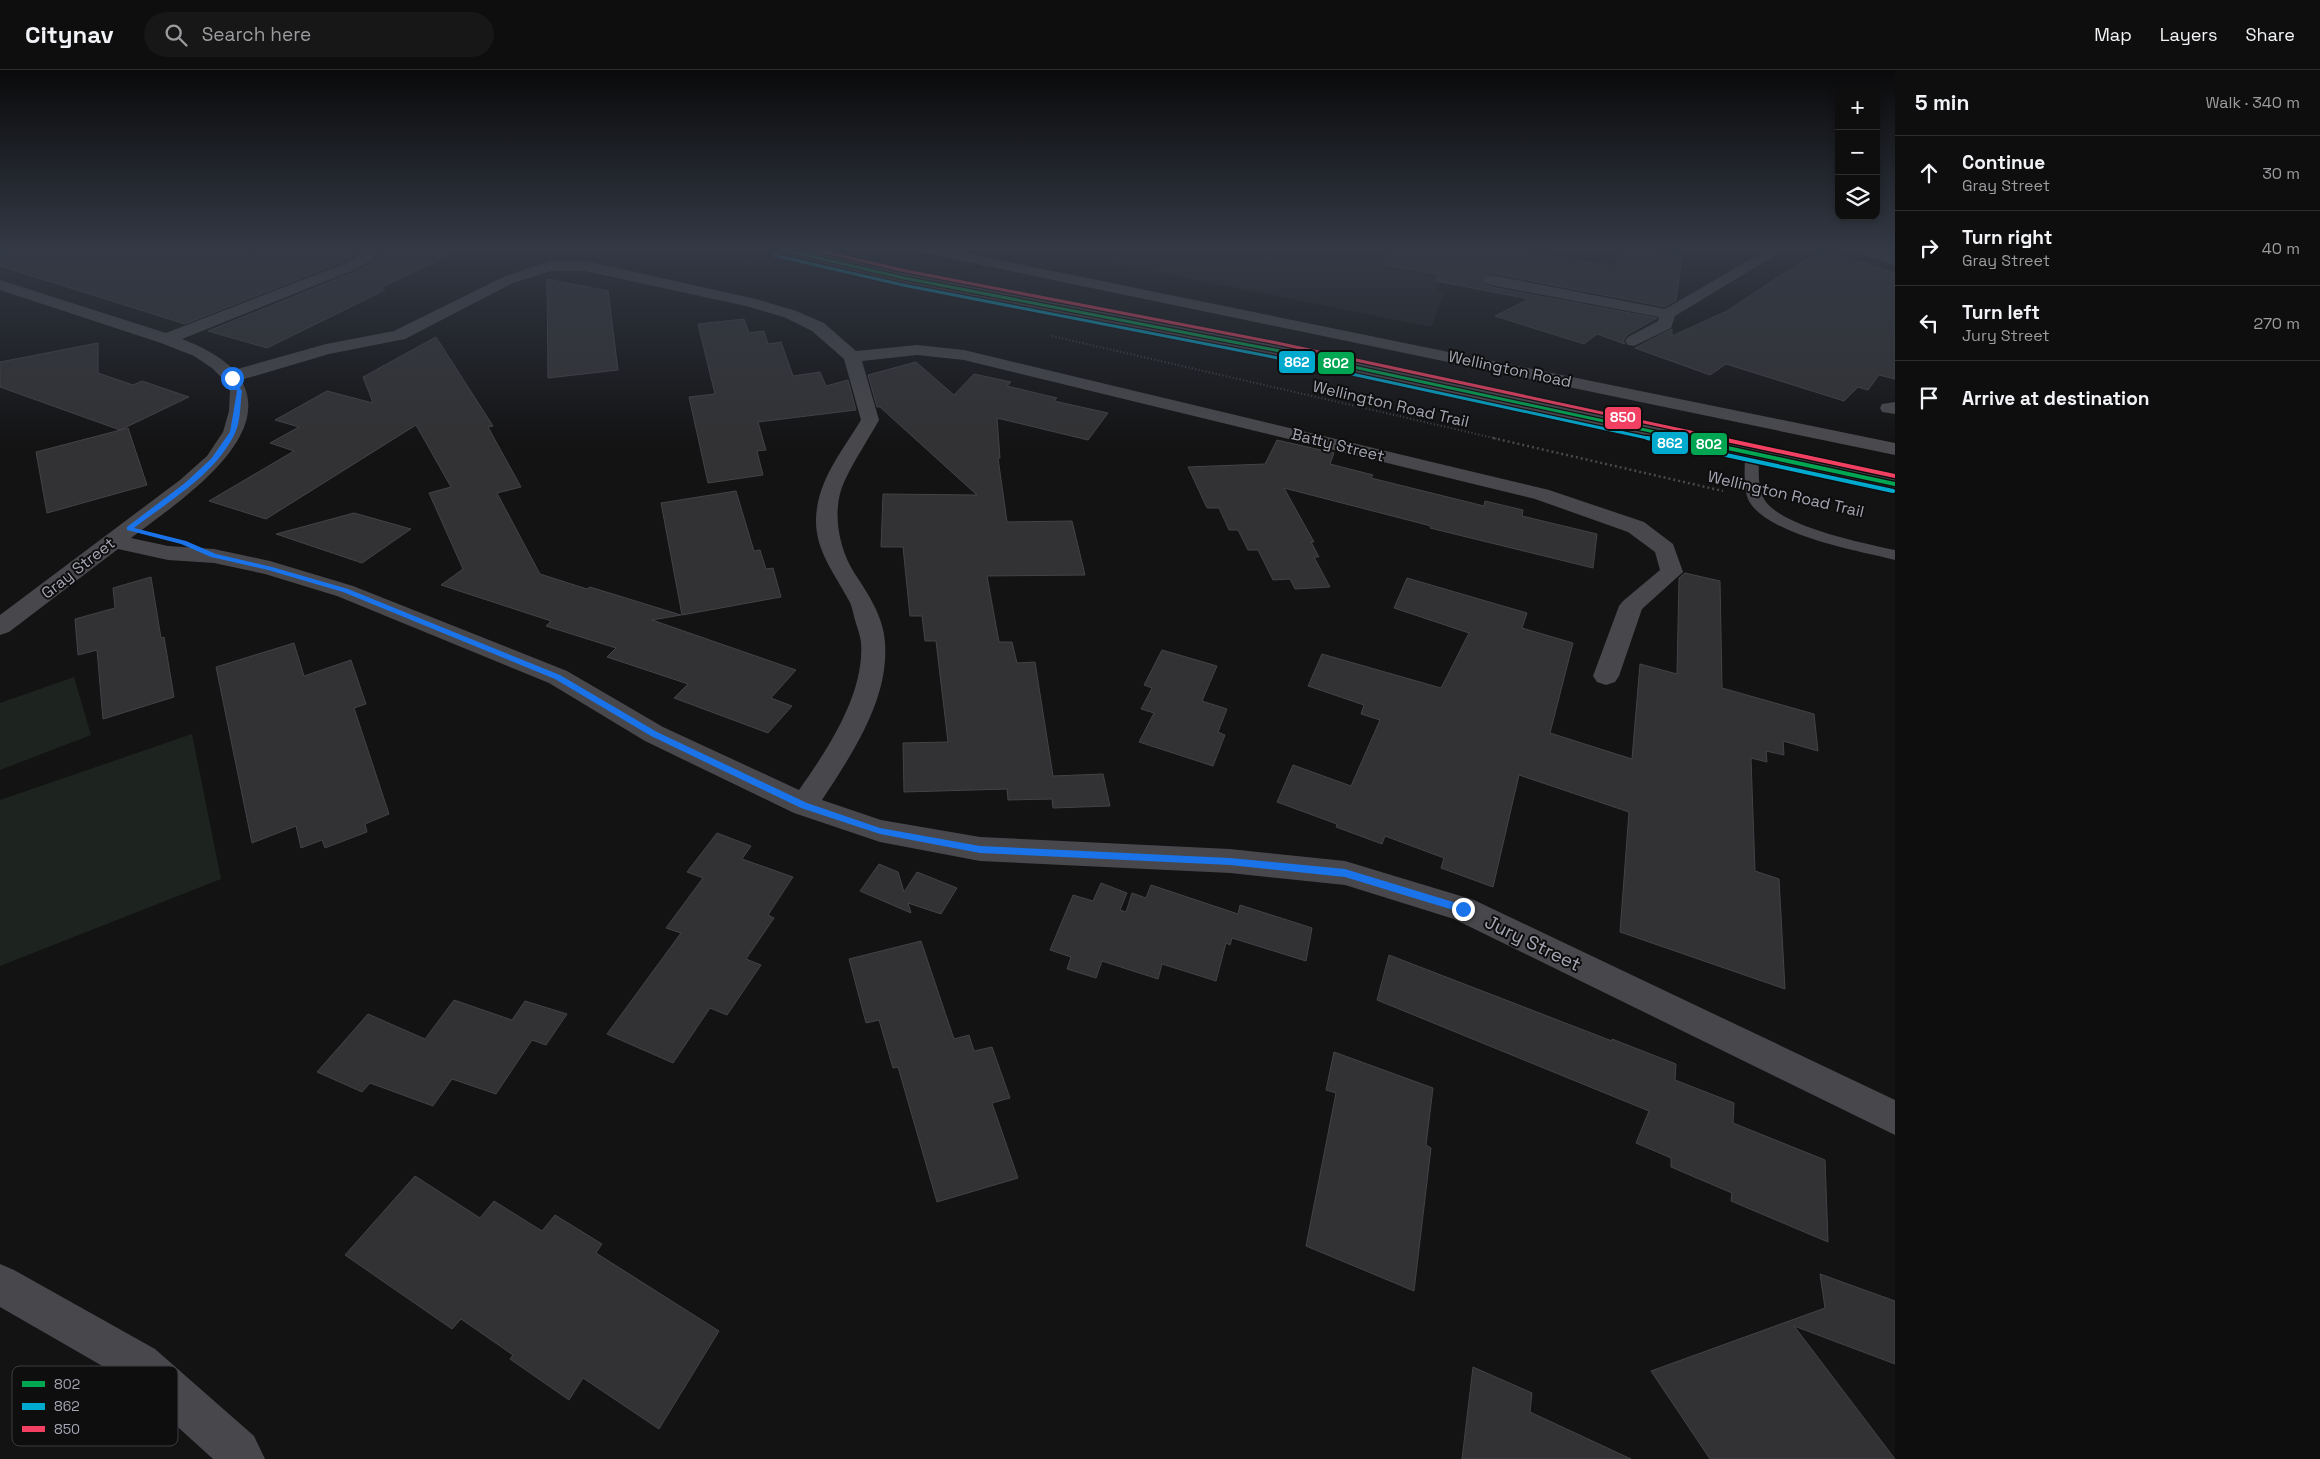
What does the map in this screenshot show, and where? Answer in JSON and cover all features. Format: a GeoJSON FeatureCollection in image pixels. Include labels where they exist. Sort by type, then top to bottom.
{"type":"FeatureCollection","features":[{"type":"Feature","properties":{"kind":"highway","name":"Wellington Road"},"geometry":{"type":"LineString","coordinates":[[1083,313],[1275,350],[1895,484]]}},
{"type":"Feature","properties":{"kind":"highway","name":"Wellington Road"},"geometry":{"type":"LineString","coordinates":[[1234,313],[1895,449]]}},
{"type":"Feature","properties":{"kind":"street"},"geometry":{"type":"LineString","coordinates":[[86,313],[167,339],[200,352],[218,364],[232,378],[326,349],[399,335],[443,313]]}},
{"type":"Feature","properties":{"kind":"street"},"geometry":{"type":"LineString","coordinates":[[167,339],[233,313]]}},
{"type":"Feature","properties":{"kind":"street"},"geometry":{"type":"LineString","coordinates":[[786,313],[818,327],[852,357],[870,420],[834,481],[827,508],[829,541],[842,572],[861,600],[873,642],[871,678],[857,715],[838,754],[804,805]]}},
{"type":"Feature","properties":{"kind":"street"},"geometry":{"type":"LineString","coordinates":[[1634,341],[1665,324],[1668,314],[1662,313]]}},
{"type":"Feature","properties":{"kind":"street","name":"Batty Street"},"geometry":{"type":"LineString","coordinates":[[852,357],[917,350],[964,355],[1542,494],[1636,527],[1665,549],[1672,572],[1631,606],[1606,676]]}},
{"type":"Feature","properties":{"kind":"street","name":"Gray Street"},"geometry":{"type":"LineString","coordinates":[[0,627],[187,484],[214,460],[233,432],[239,391],[232,378]]}},
{"type":"Feature","properties":{"kind":"street","name":"Jury Street"},"geometry":{"type":"LineString","coordinates":[[121,535],[168,553],[214,556],[270,568],[345,591],[558,677],[654,734],[804,805],[880,831],[980,849],[1230,861],[1345,873],[1463,909],[1895,1118]]}},
{"type":"Feature","properties":{"kind":"street"},"geometry":{"type":"LineString","coordinates":[[0,1284],[142,1366]]}},
{"type":"Feature","properties":{"kind":"street"},"geometry":{"type":"LineString","coordinates":[[178,1398],[238,1452],[243,1459]]}},
{"type":"Feature","properties":{"kind":"lane"},"geometry":{"type":"LineString","coordinates":[[1752,453],[1756,498],[1772,515],[1815,536],[1895,555]]}},
{"type":"Feature","properties":{"kind":"path","name":"Wellington Road Trail"},"geometry":{"type":"LineString","coordinates":[[1047,335],[1756,498]]}},
{"type":"Feature","properties":{"kind":"shaded area"},"geometry":{"type":"Polygon","coordinates":[[[1360,313],[1437,313],[1431,327],[1360,313]]]}},
{"type":"Feature","properties":{"kind":"shaded area"},"geometry":{"type":"Polygon","coordinates":[[[74,677],[91,735],[0,770],[0,703],[74,677]]]}},
{"type":"Feature","properties":{"kind":"shaded area"},"geometry":{"type":"Polygon","coordinates":[[[192,734],[221,879],[0,966],[0,800],[192,734]]]}},
{"type":"Feature","properties":{"kind":"building"},"geometry":{"type":"Polygon","coordinates":[[[149,313],[213,313],[185,324],[149,313]]]}},
{"type":"Feature","properties":{"kind":"building"},"geometry":{"type":"Polygon","coordinates":[[[253,313],[339,313],[267,348],[208,331],[253,313]]]}},
{"type":"Feature","properties":{"kind":"building"},"geometry":{"type":"Polygon","coordinates":[[[547,313],[611,313],[618,370],[548,378],[547,313]]]}},
{"type":"Feature","properties":{"kind":"building"},"geometry":{"type":"Polygon","coordinates":[[[1501,313],[1629,313],[1657,318],[1627,335],[1623,341],[1625,344],[1597,334],[1584,344],[1495,316],[1501,313]]]}},
{"type":"Feature","properties":{"kind":"building"},"geometry":{"type":"Polygon","coordinates":[[[1723,313],[1895,313],[1895,379],[1879,375],[1868,390],[1858,387],[1844,401],[1726,364],[1710,375],[1635,348],[1672,329],[1672,336],[1723,313]]]}},
{"type":"Feature","properties":{"kind":"building"},"geometry":{"type":"Polygon","coordinates":[[[744,319],[749,333],[764,331],[768,344],[781,342],[793,376],[820,372],[826,386],[848,380],[856,410],[758,422],[766,450],[757,451],[763,475],[708,483],[689,397],[715,394],[698,324],[744,319]]]}},
{"type":"Feature","properties":{"kind":"building"},"geometry":{"type":"Polygon","coordinates":[[[436,337],[493,426],[488,427],[521,487],[497,493],[540,574],[681,615],[652,620],[796,670],[771,698],[792,706],[768,733],[674,698],[688,684],[607,657],[616,648],[546,626],[551,621],[441,585],[463,569],[429,493],[451,487],[416,425],[266,519],[209,501],[294,451],[270,443],[299,427],[275,420],[327,391],[373,403],[363,377],[436,337]]]}},
{"type":"Feature","properties":{"kind":"building"},"geometry":{"type":"Polygon","coordinates":[[[98,343],[98,373],[133,385],[142,381],[189,397],[120,430],[0,387],[0,362],[98,343]]]}},
{"type":"Feature","properties":{"kind":"building"},"geometry":{"type":"Polygon","coordinates":[[[916,362],[954,395],[974,374],[1011,382],[1007,386],[1057,398],[1054,401],[1108,413],[1088,440],[997,418],[1000,458],[998,458],[1007,522],[1072,521],[1085,575],[987,576],[999,642],[1012,642],[1017,663],[1035,662],[1053,776],[1103,774],[1110,806],[1053,808],[1052,799],[1008,800],[1007,789],[904,792],[903,743],[948,742],[936,641],[925,641],[922,616],[910,616],[903,547],[881,547],[883,494],[977,495],[880,407],[877,407],[868,375],[916,362]]]}},
{"type":"Feature","properties":{"kind":"building"},"geometry":{"type":"Polygon","coordinates":[[[128,428],[147,485],[47,513],[36,452],[128,428]]]}},
{"type":"Feature","properties":{"kind":"building"},"geometry":{"type":"Polygon","coordinates":[[[1277,440],[1334,453],[1330,464],[1373,475],[1371,478],[1484,506],[1485,501],[1523,510],[1522,516],[1597,534],[1593,568],[1430,528],[1431,526],[1284,488],[1314,542],[1311,542],[1319,557],[1314,557],[1330,587],[1295,589],[1290,579],[1273,580],[1258,550],[1248,550],[1238,530],[1229,530],[1219,508],[1207,508],[1188,467],[1265,464],[1277,440]]]}},
{"type":"Feature","properties":{"kind":"building"},"geometry":{"type":"Polygon","coordinates":[[[736,491],[754,551],[760,550],[766,569],[773,568],[781,597],[682,615],[661,503],[736,491]]]}},
{"type":"Feature","properties":{"kind":"building"},"geometry":{"type":"Polygon","coordinates":[[[354,513],[411,529],[362,563],[276,534],[354,513]]]}},
{"type":"Feature","properties":{"kind":"building"},"geometry":{"type":"Polygon","coordinates":[[[1685,573],[1720,581],[1722,688],[1814,714],[1818,751],[1783,741],[1784,755],[1766,751],[1767,762],[1751,758],[1755,871],[1779,879],[1785,989],[1620,932],[1629,812],[1519,775],[1493,887],[1441,868],[1444,858],[1385,836],[1382,844],[1336,827],[1337,824],[1277,802],[1293,765],[1351,786],[1380,720],[1361,714],[1364,705],[1308,686],[1322,654],[1441,688],[1469,633],[1394,608],[1407,578],[1527,613],[1522,628],[1573,643],[1550,733],[1632,759],[1640,664],[1677,674],[1679,578],[1685,573]]]}},
{"type":"Feature","properties":{"kind":"building"},"geometry":{"type":"Polygon","coordinates":[[[151,577],[161,638],[164,637],[174,697],[103,719],[97,650],[78,655],[75,619],[115,608],[113,588],[151,577]]]}},
{"type":"Feature","properties":{"kind":"building"},"geometry":{"type":"Polygon","coordinates":[[[294,643],[304,676],[351,660],[366,704],[354,708],[389,814],[365,824],[367,832],[325,848],[322,840],[301,848],[296,826],[252,843],[216,667],[294,643]]]}},
{"type":"Feature","properties":{"kind":"building"},"geometry":{"type":"Polygon","coordinates":[[[1162,650],[1217,666],[1202,701],[1227,709],[1218,732],[1225,735],[1213,766],[1139,742],[1154,713],[1141,709],[1152,688],[1144,685],[1162,650]]]}},
{"type":"Feature","properties":{"kind":"building"},"geometry":{"type":"Polygon","coordinates":[[[717,833],[751,846],[742,859],[793,877],[768,915],[774,918],[746,959],[761,965],[727,1015],[710,1008],[673,1063],[607,1034],[681,933],[666,928],[703,878],[687,872],[717,833]]]}},
{"type":"Feature","properties":{"kind":"building"},"geometry":{"type":"Polygon","coordinates":[[[879,864],[898,872],[904,892],[917,872],[957,888],[941,914],[908,903],[911,913],[860,891],[879,864]]]}},
{"type":"Feature","properties":{"kind":"building"},"geometry":{"type":"Polygon","coordinates":[[[1101,883],[1127,893],[1120,910],[1126,912],[1132,893],[1146,898],[1151,885],[1238,914],[1240,905],[1312,928],[1306,961],[1232,938],[1230,945],[1226,943],[1216,981],[1162,964],[1158,979],[1102,961],[1096,978],[1067,969],[1071,957],[1050,950],[1073,895],[1093,901],[1101,883]]]}},
{"type":"Feature","properties":{"kind":"building"},"geometry":{"type":"Polygon","coordinates":[[[921,941],[954,1039],[969,1035],[974,1051],[992,1047],[1010,1098],[992,1103],[1018,1178],[937,1202],[898,1067],[893,1068],[879,1020],[866,1023],[849,959],[921,941]]]}},
{"type":"Feature","properties":{"kind":"building"},"geometry":{"type":"Polygon","coordinates":[[[1389,955],[1676,1064],[1675,1080],[1734,1103],[1733,1123],[1825,1160],[1828,1242],[1731,1201],[1732,1193],[1671,1167],[1671,1158],[1636,1143],[1649,1111],[1377,1000],[1389,955]]]}},
{"type":"Feature","properties":{"kind":"building"},"geometry":{"type":"Polygon","coordinates":[[[454,1000],[512,1020],[525,1001],[567,1014],[546,1045],[532,1040],[496,1094],[452,1079],[433,1106],[370,1083],[362,1092],[317,1072],[368,1014],[425,1039],[454,1000]]]}},
{"type":"Feature","properties":{"kind":"building"},"geometry":{"type":"Polygon","coordinates":[[[1334,1052],[1433,1088],[1426,1145],[1431,1148],[1414,1291],[1306,1246],[1336,1093],[1326,1090],[1334,1052]]]}},
{"type":"Feature","properties":{"kind":"building"},"geometry":{"type":"Polygon","coordinates":[[[415,1176],[480,1218],[494,1201],[542,1231],[555,1215],[602,1244],[596,1253],[719,1331],[659,1429],[583,1378],[569,1400],[510,1359],[513,1355],[461,1319],[452,1329],[345,1255],[415,1176]]]}},
{"type":"Feature","properties":{"kind":"building"},"geometry":{"type":"Polygon","coordinates":[[[1820,1274],[1895,1301],[1895,1364],[1794,1326],[1895,1459],[1710,1459],[1651,1371],[1825,1308],[1820,1274]]]}},
{"type":"Feature","properties":{"kind":"building"},"geometry":{"type":"Polygon","coordinates":[[[1473,1367],[1532,1393],[1530,1412],[1631,1459],[1462,1459],[1473,1367]]]}},
{"type":"Feature","properties":{"kind":"transit line","name":"862"},"geometry":{"type":"LineString","coordinates":[[1046,313],[1273,357],[1893,491]]}},
{"type":"Feature","properties":{"kind":"transit line","name":"802"},"geometry":{"type":"LineString","coordinates":[[1083,313],[1275,350],[1895,484]]}},
{"type":"Feature","properties":{"kind":"transit line","name":"850"},"geometry":{"type":"LineString","coordinates":[[1121,313],[1277,343],[1895,476]]}},
{"type":"Feature","properties":{"kind":"route"},"geometry":{"type":"LineString","coordinates":[[232,378],[239,391],[238,410],[233,432],[214,460],[187,484],[129,528],[184,542],[214,556],[270,568],[345,591],[558,677],[654,734],[804,805],[880,831],[980,849],[1230,861],[1345,873],[1463,909]]}}]}
